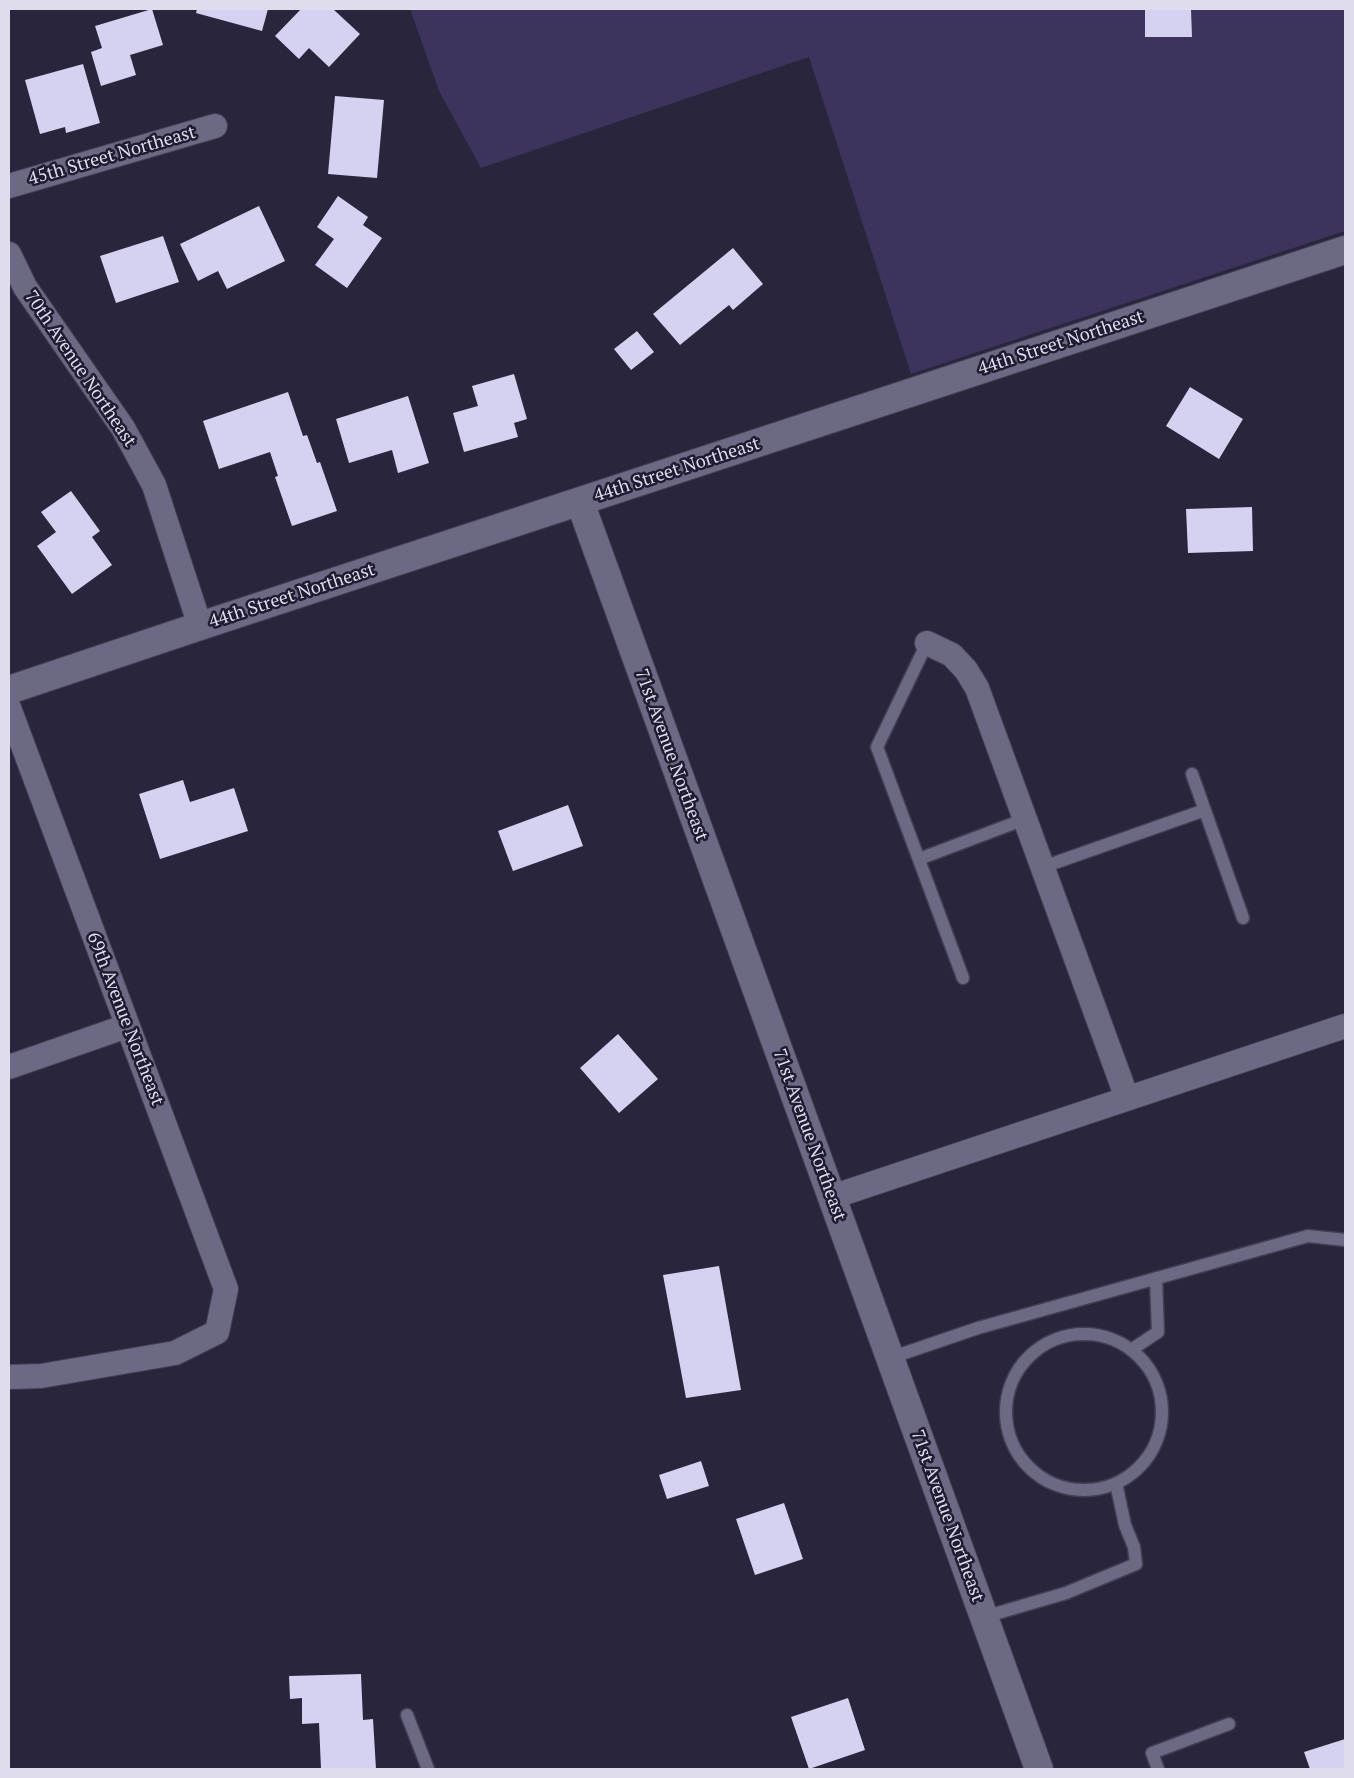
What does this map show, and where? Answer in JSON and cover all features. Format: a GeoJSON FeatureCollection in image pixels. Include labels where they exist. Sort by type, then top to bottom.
{"type":"FeatureCollection","features":[{"type":"Feature","properties":{"kind":"street","name":"45th Street Northeast"},"geometry":{"type":"LineString","coordinates":[[9,186],[215,126]]}},
{"type":"Feature","properties":{"kind":"street","name":"44th Street Northeast"},"geometry":{"type":"LineString","coordinates":[[9,690],[1345,250]]}},
{"type":"Feature","properties":{"kind":"street","name":"70th Avenue Northeast"},"geometry":{"type":"LineString","coordinates":[[9,254],[25,287],[124,428],[154,485],[200,626]]}},
{"type":"Feature","properties":{"kind":"street","name":"71st Avenue Northeast"},"geometry":{"type":"LineString","coordinates":[[580,502],[1039,1769]]}},
{"type":"Feature","properties":{"kind":"street"},"geometry":{"type":"LineString","coordinates":[[927,643],[952,655],[966,670],[977,688],[1127,1098]]}},
{"type":"Feature","properties":{"kind":"street","name":"69th Avenue Northeast"},"geometry":{"type":"LineString","coordinates":[[9,708],[226,1289],[217,1332],[175,1353],[41,1376],[9,1376]]}},
{"type":"Feature","properties":{"kind":"street"},"geometry":{"type":"LineString","coordinates":[[9,1067],[128,1026]]}},
{"type":"Feature","properties":{"kind":"street"},"geometry":{"type":"LineString","coordinates":[[832,1197],[1345,1026]]}},
{"type":"Feature","properties":{"kind":"lane"},"geometry":{"type":"LineString","coordinates":[[927,643],[877,747],[963,978]]}},
{"type":"Feature","properties":{"kind":"lane"},"geometry":{"type":"LineString","coordinates":[[1192,774],[1243,918]]}},
{"type":"Feature","properties":{"kind":"lane"},"geometry":{"type":"LineString","coordinates":[[1043,867],[1205,810]]}},
{"type":"Feature","properties":{"kind":"lane"},"geometry":{"type":"LineString","coordinates":[[919,859],[1025,819]]}},
{"type":"Feature","properties":{"kind":"lane"},"geometry":{"type":"LineString","coordinates":[[890,1358],[978,1328],[1308,1236],[1345,1240]]}},
{"type":"Feature","properties":{"kind":"lane"},"geometry":{"type":"LineString","coordinates":[[1131,1350],[1158,1332],[1156,1278]]}},
{"type":"Feature","properties":{"kind":"lane"},"geometry":{"type":"LineString","coordinates":[[1085,1334],[1110,1338],[1131,1350],[1151,1371],[1161,1395],[1162,1422],[1154,1447],[1138,1469],[1116,1483],[1092,1490],[1067,1489],[1043,1479],[1024,1463],[1011,1441],[1006,1416],[1009,1391],[1020,1368],[1037,1350],[1060,1338],[1085,1334]]}},
{"type":"Feature","properties":{"kind":"lane"},"geometry":{"type":"LineString","coordinates":[[984,1617],[1066,1593],[1136,1564],[1134,1547],[1125,1526],[1116,1483]]}},
{"type":"Feature","properties":{"kind":"lane"},"geometry":{"type":"LineString","coordinates":[[407,1715],[428,1769]]}},
{"type":"Feature","properties":{"kind":"lane"},"geometry":{"type":"LineString","coordinates":[[1158,1769],[1152,1753],[1229,1724]]}},
{"type":"Feature","properties":{"kind":"shaded area"},"geometry":{"type":"Polygon","coordinates":[[[410,9],[1345,9],[1345,231],[911,374],[809,57],[481,168],[439,91],[410,9]]]}},
{"type":"Feature","properties":{"kind":"building"},"geometry":{"type":"Polygon","coordinates":[[[152,9],[163,45],[130,55],[136,75],[101,86],[91,52],[102,48],[95,26],[152,9]]]}},
{"type":"Feature","properties":{"kind":"building"},"geometry":{"type":"Polygon","coordinates":[[[197,9],[268,9],[262,31],[196,13],[197,9]]]}},
{"type":"Feature","properties":{"kind":"building"},"geometry":{"type":"Polygon","coordinates":[[[301,9],[333,9],[360,34],[329,67],[309,48],[299,59],[275,36],[301,9]]]}},
{"type":"Feature","properties":{"kind":"building"},"geometry":{"type":"Polygon","coordinates":[[[1145,9],[1191,9],[1192,37],[1145,37],[1145,9]]]}},
{"type":"Feature","properties":{"kind":"building"},"geometry":{"type":"Polygon","coordinates":[[[83,64],[100,123],[66,133],[65,127],[40,134],[25,80],[83,64]]]}},
{"type":"Feature","properties":{"kind":"building"},"geometry":{"type":"Polygon","coordinates":[[[335,96],[384,100],[377,178],[328,174],[335,96]]]}},
{"type":"Feature","properties":{"kind":"building"},"geometry":{"type":"Polygon","coordinates":[[[338,196],[368,217],[363,225],[382,238],[347,288],[315,265],[334,239],[317,227],[338,196]]]}},
{"type":"Feature","properties":{"kind":"building"},"geometry":{"type":"Polygon","coordinates":[[[259,206],[285,261],[227,289],[218,271],[198,281],[180,244],[259,206]]]}},
{"type":"Feature","properties":{"kind":"building"},"geometry":{"type":"Polygon","coordinates":[[[163,236],[179,282],[116,303],[100,256],[163,236]]]}},
{"type":"Feature","properties":{"kind":"building"},"geometry":{"type":"Polygon","coordinates":[[[733,248],[763,284],[733,310],[729,305],[680,345],[653,314],[733,248]]]}},
{"type":"Feature","properties":{"kind":"building"},"geometry":{"type":"Polygon","coordinates":[[[637,331],[654,352],[631,370],[614,349],[637,331]]]}},
{"type":"Feature","properties":{"kind":"building"},"geometry":{"type":"Polygon","coordinates":[[[514,374],[527,419],[514,423],[518,437],[464,452],[453,413],[478,406],[472,386],[514,374]]]}},
{"type":"Feature","properties":{"kind":"building"},"geometry":{"type":"Polygon","coordinates":[[[1190,387],[1243,419],[1219,459],[1166,426],[1190,387]]]}},
{"type":"Feature","properties":{"kind":"building"},"geometry":{"type":"Polygon","coordinates":[[[288,392],[303,436],[307,435],[317,463],[320,462],[337,511],[292,526],[275,477],[278,476],[270,452],[219,469],[203,421],[288,392]]]}},
{"type":"Feature","properties":{"kind":"building"},"geometry":{"type":"Polygon","coordinates":[[[408,396],[429,463],[398,473],[392,450],[349,463],[336,419],[408,396]]]}},
{"type":"Feature","properties":{"kind":"building"},"geometry":{"type":"Polygon","coordinates":[[[71,491],[100,531],[92,537],[112,565],[72,594],[37,546],[56,532],[41,512],[71,491]]]}},
{"type":"Feature","properties":{"kind":"building"},"geometry":{"type":"Polygon","coordinates":[[[1252,507],[1253,551],[1188,553],[1186,509],[1252,507]]]}},
{"type":"Feature","properties":{"kind":"building"},"geometry":{"type":"Polygon","coordinates":[[[183,780],[190,802],[234,788],[248,831],[160,859],[139,794],[183,780]]]}},
{"type":"Feature","properties":{"kind":"building"},"geometry":{"type":"Polygon","coordinates":[[[568,805],[583,846],[513,871],[498,831],[568,805]]]}},
{"type":"Feature","properties":{"kind":"building"},"geometry":{"type":"Polygon","coordinates":[[[618,1034],[658,1079],[619,1113],[580,1068],[618,1034]]]}},
{"type":"Feature","properties":{"kind":"building"},"geometry":{"type":"Polygon","coordinates":[[[719,1266],[741,1390],[686,1398],[663,1275],[719,1266]]]}},
{"type":"Feature","properties":{"kind":"building"},"geometry":{"type":"Polygon","coordinates":[[[701,1461],[709,1486],[667,1499],[659,1475],[701,1461]]]}},
{"type":"Feature","properties":{"kind":"building"},"geometry":{"type":"Polygon","coordinates":[[[784,1503],[803,1559],[755,1575],[736,1519],[784,1503]]]}},
{"type":"Feature","properties":{"kind":"building"},"geometry":{"type":"Polygon","coordinates":[[[361,1674],[363,1720],[373,1719],[376,1769],[321,1769],[319,1723],[302,1724],[302,1698],[290,1699],[289,1676],[361,1674]]]}},
{"type":"Feature","properties":{"kind":"building"},"geometry":{"type":"Polygon","coordinates":[[[848,1698],[865,1750],[809,1769],[791,1717],[848,1698]]]}},
{"type":"Feature","properties":{"kind":"building"},"geometry":{"type":"Polygon","coordinates":[[[1345,1739],[1345,1769],[1310,1769],[1304,1752],[1345,1739]]]}}]}
